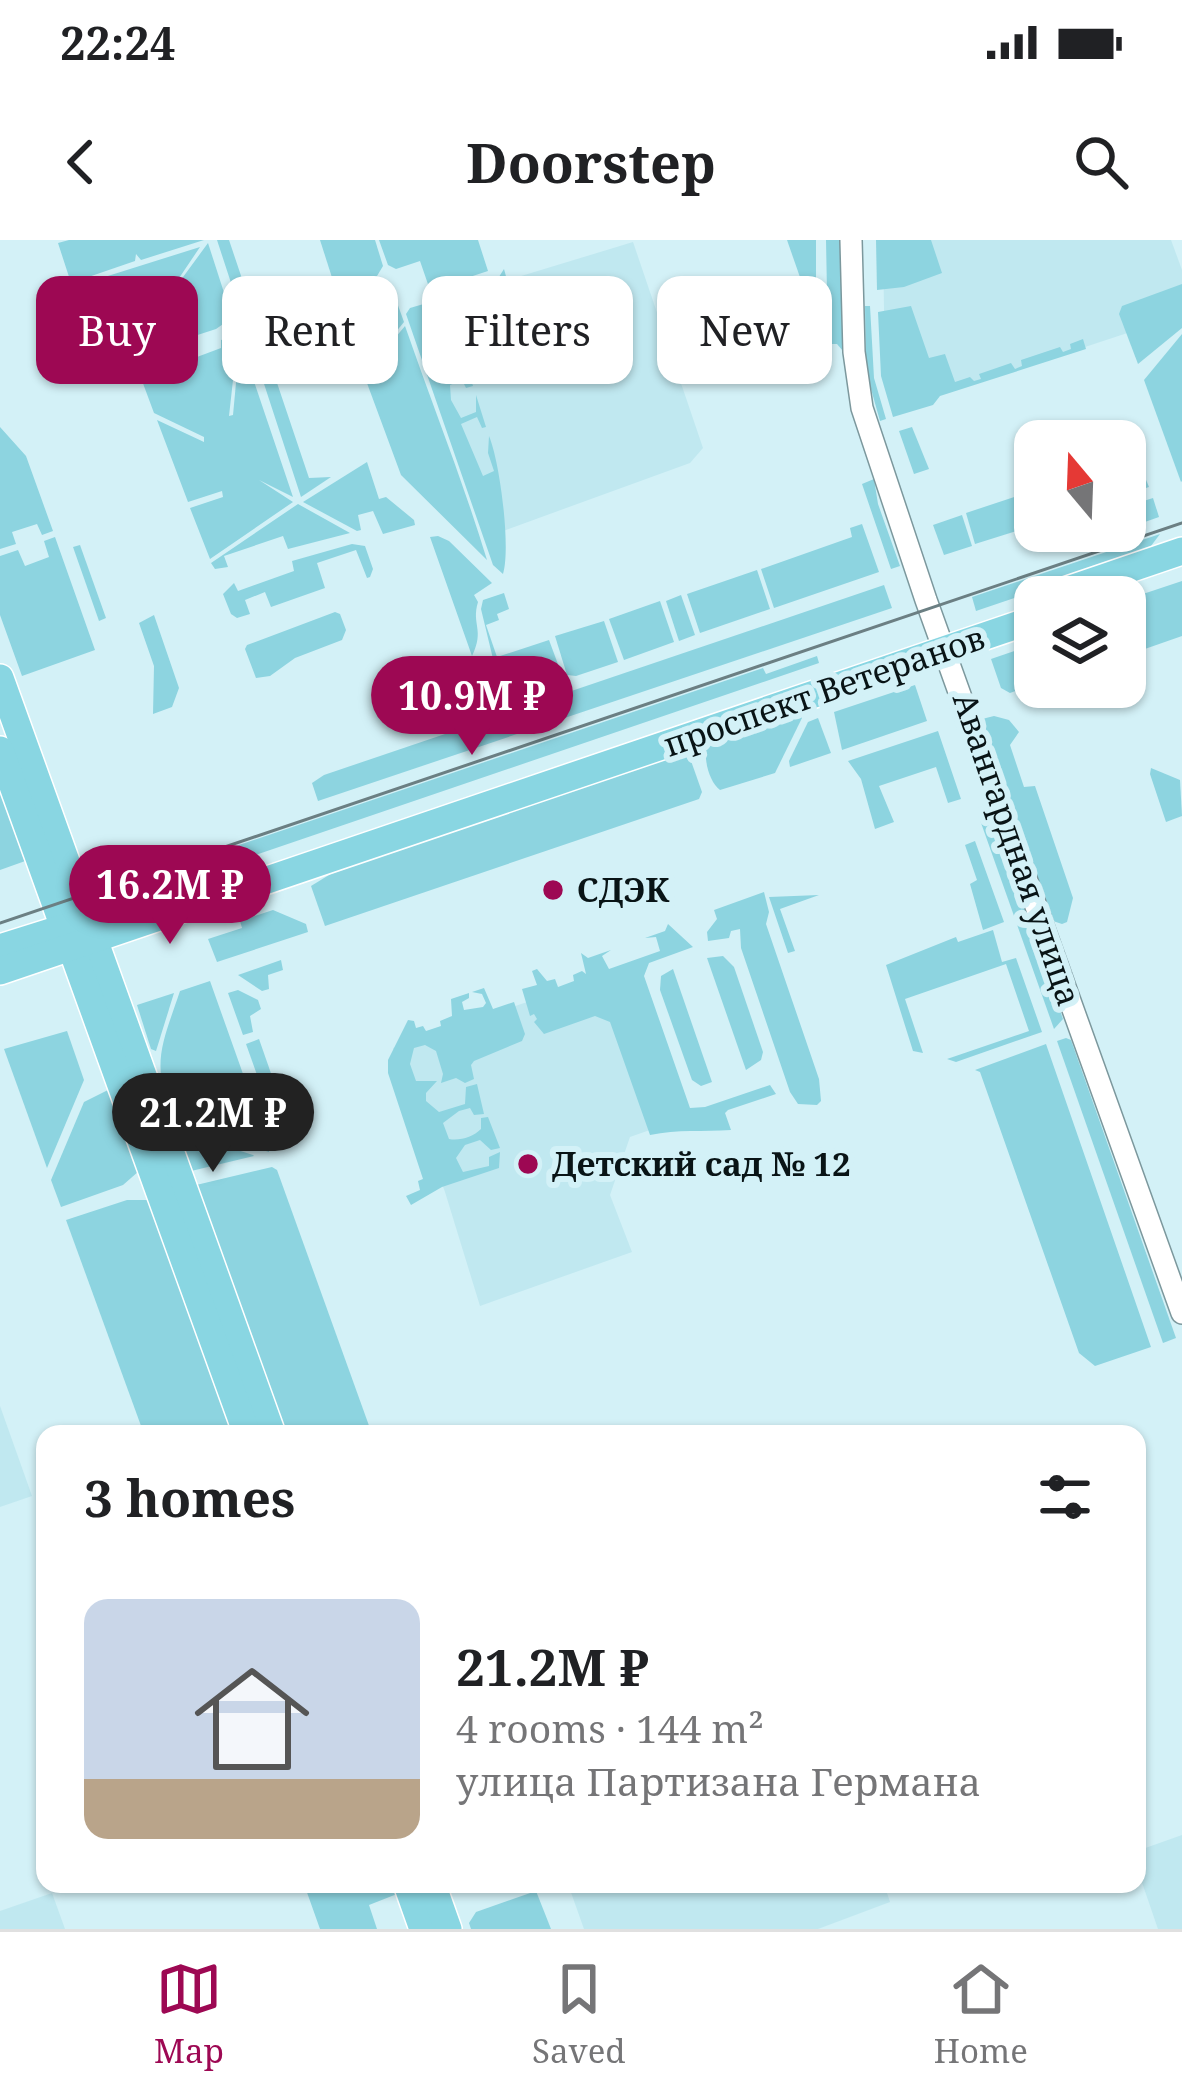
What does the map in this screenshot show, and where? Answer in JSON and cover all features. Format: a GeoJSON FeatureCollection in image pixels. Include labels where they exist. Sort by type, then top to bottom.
{"type":"FeatureCollection","features":[{"type":"Feature","properties":{"kind":"main road"},"geometry":{"type":"LineString","coordinates":[[1109,576],[1182,551]]}},
{"type":"Feature","properties":{"kind":"main road"},"geometry":{"type":"LineString","coordinates":[[1146,583],[1182,571]]}},
{"type":"Feature","properties":{"kind":"main road","name":"проспект Ветеранов"},"geometry":{"type":"LineString","coordinates":[[0,970],[79,933],[943,641],[1014,610]]}},
{"type":"Feature","properties":{"kind":"main road","name":"проспект Ветеранов"},"geometry":{"type":"LineString","coordinates":[[943,641],[1014,624]]}},
{"type":"Feature","properties":{"kind":"main road"},"geometry":{"type":"LineString","coordinates":[[0,678],[79,933],[244,1425]]}},
{"type":"Feature","properties":{"kind":"main road"},"geometry":{"type":"LineString","coordinates":[[0,750],[79,933],[269,1425]]}},
{"type":"Feature","properties":{"kind":"main road","name":"проспект Ветеранов"},"geometry":{"type":"LineString","coordinates":[[0,948],[79,933]]}},
{"type":"Feature","properties":{"kind":"main road"},"geometry":{"type":"LineString","coordinates":[[410,1893],[423,1929]]}},
{"type":"Feature","properties":{"kind":"main road"},"geometry":{"type":"LineString","coordinates":[[435,1893],[448,1929]]}},
{"type":"Feature","properties":{"kind":"street","name":"Авангардная улица"},"geometry":{"type":"LineString","coordinates":[[851,240],[858,389],[1182,1313]]}},
{"type":"Feature","properties":{"kind":"shaded area"},"geometry":{"type":"Polygon","coordinates":[[[204,240],[141,260],[136,254],[135,261],[91,276],[69,276],[58,243],[204,240]]]}},
{"type":"Feature","properties":{"kind":"shaded area"},"geometry":{"type":"Polygon","coordinates":[[[217,240],[229,240],[241,276],[229,276],[217,240]]]}},
{"type":"Feature","properties":{"kind":"shaded area"},"geometry":{"type":"Polygon","coordinates":[[[320,240],[375,240],[383,266],[377,276],[332,276],[320,240]]]}},
{"type":"Feature","properties":{"kind":"shaded area"},"geometry":{"type":"Polygon","coordinates":[[[379,240],[478,240],[488,271],[473,276],[425,276],[420,261],[396,269],[388,265],[379,240]]]}},
{"type":"Feature","properties":{"kind":"shaded area"},"geometry":{"type":"Polygon","coordinates":[[[787,240],[816,240],[816,276],[800,276],[787,240]]]}},
{"type":"Feature","properties":{"kind":"shaded area"},"geometry":{"type":"Polygon","coordinates":[[[826,240],[840,240],[843,351],[832,344],[832,276],[827,276],[826,240]]]}},
{"type":"Feature","properties":{"kind":"shaded area"},"geometry":{"type":"Polygon","coordinates":[[[876,240],[931,240],[942,273],[904,287],[877,290],[876,240]]]}},
{"type":"Feature","properties":{"kind":"shaded area"},"geometry":{"type":"Polygon","coordinates":[[[883,240],[1171,240],[1182,270],[1182,315],[897,409],[885,375],[883,240]]]}},
{"type":"Feature","properties":{"kind":"shaded area"},"geometry":{"type":"Polygon","coordinates":[[[633,242],[657,313],[657,384],[681,384],[703,448],[690,463],[492,535],[439,384],[633,384],[633,276],[521,276],[633,242]]]}},
{"type":"Feature","properties":{"kind":"shaded area"},"geometry":{"type":"Polygon","coordinates":[[[208,243],[222,286],[222,325],[216,329],[198,335],[198,276],[184,276],[208,243]]]}},
{"type":"Feature","properties":{"kind":"shaded area"},"geometry":{"type":"Polygon","coordinates":[[[200,247],[180,276],[108,276],[200,247]]]}},
{"type":"Feature","properties":{"kind":"shaded area"},"geometry":{"type":"Polygon","coordinates":[[[1182,284],[1182,328],[1138,364],[1119,314],[1122,306],[1182,284]]]}},
{"type":"Feature","properties":{"kind":"shaded area"},"geometry":{"type":"Polygon","coordinates":[[[422,304],[422,360],[406,314],[422,304]]]}},
{"type":"Feature","properties":{"kind":"shaded area"},"geometry":{"type":"Polygon","coordinates":[[[422,306],[422,335],[413,309],[422,306]]]}},
{"type":"Feature","properties":{"kind":"shaded area"},"geometry":{"type":"Polygon","coordinates":[[[865,306],[870,306],[874,378],[886,419],[880,421],[866,371],[865,306]]]}},
{"type":"Feature","properties":{"kind":"shaded area"},"geometry":{"type":"Polygon","coordinates":[[[911,306],[929,358],[945,354],[955,382],[981,379],[979,374],[1011,363],[1015,369],[1022,366],[1021,360],[1060,347],[1063,352],[1083,339],[1086,349],[940,396],[933,405],[893,417],[881,376],[878,312],[911,306]]]}},
{"type":"Feature","properties":{"kind":"shaded area"},"geometry":{"type":"Polygon","coordinates":[[[405,326],[487,560],[401,475],[367,384],[398,384],[398,334],[405,326]]]}},
{"type":"Feature","properties":{"kind":"shaded area"},"geometry":{"type":"Polygon","coordinates":[[[1182,334],[1182,481],[1181,482],[1144,380],[1182,334]]]}},
{"type":"Feature","properties":{"kind":"shaded area"},"geometry":{"type":"Polygon","coordinates":[[[221,340],[222,384],[233,384],[229,416],[233,415],[236,384],[255,384],[293,497],[259,480],[293,502],[210,559],[190,508],[223,497],[222,491],[188,502],[157,420],[204,442],[204,437],[154,413],[143,384],[198,384],[198,357],[221,348],[221,340]]]}},
{"type":"Feature","properties":{"kind":"shaded area"},"geometry":{"type":"Polygon","coordinates":[[[264,384],[277,384],[309,478],[331,477],[301,497],[264,384]]]}},
{"type":"Feature","properties":{"kind":"shaded area"},"geometry":{"type":"Polygon","coordinates":[[[430,384],[452,384],[451,400],[461,418],[476,412],[476,395],[486,427],[482,428],[477,417],[461,424],[483,476],[494,471],[489,436],[493,448],[505,526],[503,574],[493,565],[430,384]]]}},
{"type":"Feature","properties":{"kind":"shaded area"},"geometry":{"type":"Polygon","coordinates":[[[0,427],[26,456],[53,531],[42,535],[37,524],[12,532],[16,544],[0,549],[0,427]]]}},
{"type":"Feature","properties":{"kind":"shaded area"},"geometry":{"type":"Polygon","coordinates":[[[912,427],[929,469],[914,474],[899,431],[912,427]]]}},
{"type":"Feature","properties":{"kind":"shaded area"},"geometry":{"type":"Polygon","coordinates":[[[367,462],[379,499],[386,497],[415,525],[383,534],[373,511],[358,515],[361,530],[357,531],[303,502],[367,462]]]}},
{"type":"Feature","properties":{"kind":"shaded area"},"geometry":{"type":"Polygon","coordinates":[[[874,479],[900,566],[891,569],[862,484],[874,479]]]}},
{"type":"Feature","properties":{"kind":"shaded area"},"geometry":{"type":"Polygon","coordinates":[[[1014,497],[1014,532],[975,544],[966,513],[1014,497]]]}},
{"type":"Feature","properties":{"kind":"shaded area"},"geometry":{"type":"Polygon","coordinates":[[[1153,498],[1159,517],[1146,522],[1146,500],[1153,498]]]}},
{"type":"Feature","properties":{"kind":"shaded area"},"geometry":{"type":"Polygon","coordinates":[[[298,504],[350,533],[288,549],[283,536],[224,556],[228,567],[215,569],[211,563],[298,504]]]}},
{"type":"Feature","properties":{"kind":"shaded area"},"geometry":{"type":"Polygon","coordinates":[[[962,515],[972,546],[944,555],[933,525],[962,515]]]}},
{"type":"Feature","properties":{"kind":"shaded area"},"geometry":{"type":"Polygon","coordinates":[[[862,524],[879,572],[774,608],[761,569],[852,537],[850,528],[862,524]]]}},
{"type":"Feature","properties":{"kind":"shaded area"},"geometry":{"type":"Polygon","coordinates":[[[1160,534],[1145,554],[1080,576],[1035,576],[1106,552],[1146,552],[1146,539],[1160,534]]]}},
{"type":"Feature","properties":{"kind":"shaded area"},"geometry":{"type":"Polygon","coordinates":[[[438,536],[492,583],[474,595],[478,633],[472,656],[430,537],[438,536]]]}},
{"type":"Feature","properties":{"kind":"shaded area"},"geometry":{"type":"Polygon","coordinates":[[[55,537],[95,650],[22,676],[0,615],[0,556],[18,550],[25,566],[49,557],[44,541],[55,537]]]}},
{"type":"Feature","properties":{"kind":"shaded area"},"geometry":{"type":"Polygon","coordinates":[[[352,544],[365,546],[373,569],[370,577],[356,550],[317,563],[325,588],[271,607],[265,592],[245,600],[250,614],[237,618],[231,614],[223,594],[234,583],[238,591],[294,571],[292,561],[352,544]]]}},
{"type":"Feature","properties":{"kind":"shaded area"},"geometry":{"type":"Polygon","coordinates":[[[80,545],[106,618],[99,621],[73,547],[80,545]]]}},
{"type":"Feature","properties":{"kind":"shaded area"},"geometry":{"type":"Polygon","coordinates":[[[757,570],[770,609],[700,633],[687,594],[757,570]]]}},
{"type":"Feature","properties":{"kind":"shaded area"},"geometry":{"type":"Polygon","coordinates":[[[1182,581],[1182,636],[1146,649],[1146,593],[1182,581]]]}},
{"type":"Feature","properties":{"kind":"shaded area"},"geometry":{"type":"Polygon","coordinates":[[[1014,583],[1014,598],[976,611],[972,597],[1014,583]]]}},
{"type":"Feature","properties":{"kind":"shaded area"},"geometry":{"type":"Polygon","coordinates":[[[884,585],[892,608],[318,801],[312,783],[324,775],[884,585]]]}},
{"type":"Feature","properties":{"kind":"shaded area"},"geometry":{"type":"Polygon","coordinates":[[[504,593],[509,609],[486,625],[497,657],[549,640],[562,675],[494,663],[481,609],[483,600],[504,593]]]}},
{"type":"Feature","properties":{"kind":"shaded area"},"geometry":{"type":"Polygon","coordinates":[[[681,595],[695,635],[679,641],[666,601],[681,595]]]}},
{"type":"Feature","properties":{"kind":"shaded area"},"geometry":{"type":"Polygon","coordinates":[[[660,601],[674,642],[624,660],[609,619],[660,601]]]}},
{"type":"Feature","properties":{"kind":"shaded area"},"geometry":{"type":"Polygon","coordinates":[[[335,612],[346,630],[342,640],[295,658],[270,676],[256,678],[247,645],[335,612]]]}},
{"type":"Feature","properties":{"kind":"shaded area"},"geometry":{"type":"Polygon","coordinates":[[[154,615],[179,688],[172,707],[153,714],[154,666],[139,623],[154,615]]]}},
{"type":"Feature","properties":{"kind":"shaded area"},"geometry":{"type":"Polygon","coordinates":[[[604,621],[618,662],[567,675],[555,636],[604,621]]]}},
{"type":"Feature","properties":{"kind":"shaded area"},"geometry":{"type":"Polygon","coordinates":[[[1014,651],[1014,692],[1001,688],[991,659],[1014,651]]]}},
{"type":"Feature","properties":{"kind":"shaded area"},"geometry":{"type":"Polygon","coordinates":[[[476,656],[489,661],[502,702],[495,704],[487,698],[473,661],[476,656]]]}},
{"type":"Feature","properties":{"kind":"shaded area"},"geometry":{"type":"Polygon","coordinates":[[[817,656],[819,663],[191,877],[186,863],[763,668],[766,674],[817,656]]]}},
{"type":"Feature","properties":{"kind":"shaded area"},"geometry":{"type":"Polygon","coordinates":[[[503,673],[565,680],[505,701],[498,679],[503,673]]]}},
{"type":"Feature","properties":{"kind":"shaded area"},"geometry":{"type":"Polygon","coordinates":[[[915,685],[927,721],[842,750],[834,712],[915,685]]]}},
{"type":"Feature","properties":{"kind":"shaded area"},"geometry":{"type":"Polygon","coordinates":[[[801,709],[802,718],[775,773],[720,790],[716,786],[708,769],[707,744],[801,709]]]}},
{"type":"Feature","properties":{"kind":"shaded area"},"geometry":{"type":"Polygon","coordinates":[[[818,718],[831,753],[790,767],[808,722],[818,718]]]}},
{"type":"Feature","properties":{"kind":"shaded area"},"geometry":{"type":"Polygon","coordinates":[[[982,719],[1009,720],[1019,732],[1010,745],[1024,787],[1035,786],[1073,898],[1067,922],[1062,924],[1053,921],[982,719]]]}},
{"type":"Feature","properties":{"kind":"shaded area"},"geometry":{"type":"Polygon","coordinates":[[[938,731],[961,799],[948,803],[936,767],[879,786],[894,822],[875,829],[861,779],[848,761],[938,731]]]}},
{"type":"Feature","properties":{"kind":"shaded area"},"geometry":{"type":"Polygon","coordinates":[[[680,751],[690,758],[702,792],[699,799],[325,926],[311,886],[347,864],[680,751]]]}},
{"type":"Feature","properties":{"kind":"shaded area"},"geometry":{"type":"Polygon","coordinates":[[[1151,768],[1180,780],[1182,816],[1166,822],[1151,768]]]}},
{"type":"Feature","properties":{"kind":"shaded area"},"geometry":{"type":"Polygon","coordinates":[[[0,780],[28,860],[0,870],[0,780]]]}},
{"type":"Feature","properties":{"kind":"shaded area"},"geometry":{"type":"Polygon","coordinates":[[[987,817],[1001,842],[1063,1019],[1054,1029],[980,820],[987,817]]]}},
{"type":"Feature","properties":{"kind":"shaded area"},"geometry":{"type":"Polygon","coordinates":[[[975,841],[1004,922],[983,930],[970,884],[977,880],[965,845],[975,841]]]}},
{"type":"Feature","properties":{"kind":"shaded area"},"geometry":{"type":"Polygon","coordinates":[[[173,868],[178,881],[123,899],[101,892],[173,868]]]}},
{"type":"Feature","properties":{"kind":"shaded area"},"geometry":{"type":"Polygon","coordinates":[[[764,892],[769,912],[766,924],[819,1079],[821,1101],[817,1105],[798,1104],[790,1092],[741,948],[740,929],[731,931],[729,938],[708,941],[707,932],[717,919],[714,910],[764,892]]]}},
{"type":"Feature","properties":{"kind":"shaded area"},"geometry":{"type":"Polygon","coordinates":[[[819,895],[780,909],[795,951],[788,953],[769,897],[819,895]]]}},
{"type":"Feature","properties":{"kind":"shaded area"},"geometry":{"type":"Polygon","coordinates":[[[273,910],[306,924],[308,932],[217,962],[208,939],[242,928],[240,921],[273,910]]]}},
{"type":"Feature","properties":{"kind":"shaded area"},"geometry":{"type":"Polygon","coordinates":[[[668,924],[693,947],[649,963],[644,976],[690,1108],[770,1085],[776,1094],[728,1110],[731,1130],[650,1135],[610,1022],[595,1016],[544,1034],[534,1014],[530,1016],[522,989],[537,985],[532,971],[537,969],[547,981],[555,979],[558,987],[574,981],[573,975],[586,974],[581,953],[588,958],[611,950],[602,956],[609,969],[660,951],[656,937],[645,938],[665,931],[668,924]]]}},
{"type":"Feature","properties":{"kind":"shaded area"},"geometry":{"type":"Polygon","coordinates":[[[993,930],[1002,962],[1016,958],[1042,1032],[956,1062],[947,1059],[1029,1031],[1006,964],[905,999],[923,1053],[913,1051],[886,965],[956,937],[958,942],[993,930]]]}},
{"type":"Feature","properties":{"kind":"shaded area"},"geometry":{"type":"Polygon","coordinates":[[[723,956],[734,967],[763,1052],[761,1060],[746,1070],[707,958],[723,956]]]}},
{"type":"Feature","properties":{"kind":"shaded area"},"geometry":{"type":"Polygon","coordinates":[[[281,960],[283,970],[268,975],[269,989],[262,991],[238,975],[281,960]]]}},
{"type":"Feature","properties":{"kind":"shaded area"},"geometry":{"type":"Polygon","coordinates":[[[673,969],[712,1082],[701,1086],[692,1080],[660,990],[661,976],[673,969]]]}},
{"type":"Feature","properties":{"kind":"shaded area","name":"Детский сад № 12"},"geometry":{"type":"Polygon","coordinates":[[[609,974],[664,1125],[630,1137],[610,1195],[632,1252],[480,1306],[393,1048],[609,974]]]}},
{"type":"Feature","properties":{"kind":"shaded area"},"geometry":{"type":"Polygon","coordinates":[[[210,981],[269,1152],[180,1124],[164,1088],[163,1043],[180,991],[210,981]]]}},
{"type":"Feature","properties":{"kind":"shaded area"},"geometry":{"type":"Polygon","coordinates":[[[484,988],[493,1009],[514,1002],[525,1034],[522,1041],[474,1061],[474,1079],[465,1083],[456,1078],[441,1083],[436,1051],[425,1045],[414,1048],[410,1064],[416,1081],[437,1081],[426,1093],[426,1101],[439,1112],[465,1104],[466,1087],[477,1084],[484,1114],[474,1115],[470,1108],[443,1123],[449,1139],[458,1139],[478,1132],[481,1118],[488,1117],[500,1148],[491,1150],[480,1140],[465,1145],[456,1158],[463,1172],[489,1166],[489,1157],[500,1152],[499,1168],[442,1187],[411,1205],[406,1196],[420,1190],[418,1181],[423,1179],[388,1073],[388,1060],[408,1020],[426,1031],[441,1026],[440,1021],[452,1016],[451,999],[469,993],[462,1002],[464,1010],[483,1007],[482,994],[472,992],[484,988]]]}},
{"type":"Feature","properties":{"kind":"shaded area"},"geometry":{"type":"Polygon","coordinates":[[[238,990],[258,1000],[261,1009],[250,1016],[253,1032],[243,1035],[228,993],[238,990]]]}},
{"type":"Feature","properties":{"kind":"shaded area"},"geometry":{"type":"Polygon","coordinates":[[[174,993],[156,1051],[151,1049],[137,1005],[174,993]]]}},
{"type":"Feature","properties":{"kind":"shaded area"},"geometry":{"type":"Polygon","coordinates":[[[67,1031],[84,1080],[47,1168],[4,1049],[67,1031]]]}},
{"type":"Feature","properties":{"kind":"shaded area"},"geometry":{"type":"Polygon","coordinates":[[[259,1039],[274,1082],[261,1086],[246,1044],[259,1039]]]}},
{"type":"Feature","properties":{"kind":"shaded area"},"geometry":{"type":"Polygon","coordinates":[[[1071,1040],[1176,1338],[1163,1343],[1057,1041],[1071,1040]]]}},
{"type":"Feature","properties":{"kind":"shaded area"},"geometry":{"type":"Polygon","coordinates":[[[1046,1044],[1151,1347],[1095,1366],[1079,1353],[980,1072],[975,1070],[1046,1044]]]}},
{"type":"Feature","properties":{"kind":"shaded area"},"geometry":{"type":"Polygon","coordinates":[[[110,1089],[139,1171],[123,1185],[61,1207],[51,1180],[84,1102],[110,1089]]]}},
{"type":"Feature","properties":{"kind":"shaded area"},"geometry":{"type":"Polygon","coordinates":[[[181,1132],[254,1156],[187,1172],[174,1134],[181,1132]]]}},
{"type":"Feature","properties":{"kind":"shaded area"},"geometry":{"type":"Polygon","coordinates":[[[272,1167],[277,1170],[369,1425],[279,1425],[192,1186],[272,1167]]]}},
{"type":"Feature","properties":{"kind":"shaded area"},"geometry":{"type":"Polygon","coordinates":[[[127,1200],[149,1200],[231,1425],[141,1425],[66,1220],[127,1200]]]}},
{"type":"Feature","properties":{"kind":"shaded area"},"geometry":{"type":"Polygon","coordinates":[[[0,1406],[32,1496],[0,1507],[0,1406]]]}},
{"type":"Feature","properties":{"kind":"shaded area"},"geometry":{"type":"Polygon","coordinates":[[[1182,1835],[1182,1929],[1158,1929],[1146,1893],[1146,1848],[1182,1835]]]}},
{"type":"Feature","properties":{"kind":"shaded area"},"geometry":{"type":"Polygon","coordinates":[[[52,1893],[65,1929],[0,1929],[0,1911],[52,1893]]]}},
{"type":"Feature","properties":{"kind":"shaded area"},"geometry":{"type":"Polygon","coordinates":[[[307,1893],[397,1893],[369,1905],[377,1929],[320,1929],[307,1893]]]}},
{"type":"Feature","properties":{"kind":"shaded area"},"geometry":{"type":"Polygon","coordinates":[[[537,1893],[551,1929],[471,1929],[469,1923],[476,1912],[537,1893]]]}},
{"type":"Feature","properties":{"kind":"shaded area"},"geometry":{"type":"Polygon","coordinates":[[[571,1893],[887,1893],[890,1902],[818,1929],[584,1929],[571,1893]]]}},
{"type":"Feature","properties":{"kind":"tram line"},"geometry":{"type":"LineString","coordinates":[[0,923],[1182,523]]}},
{"type":"Feature","properties":{"kind":"place","name":"СДЭК"},"geometry":{"type":"Point","coordinates":[553,890]}},
{"type":"Feature","properties":{"kind":"place","name":"Детский сад № 12"},"geometry":{"type":"Point","coordinates":[528,1164]}}]}
